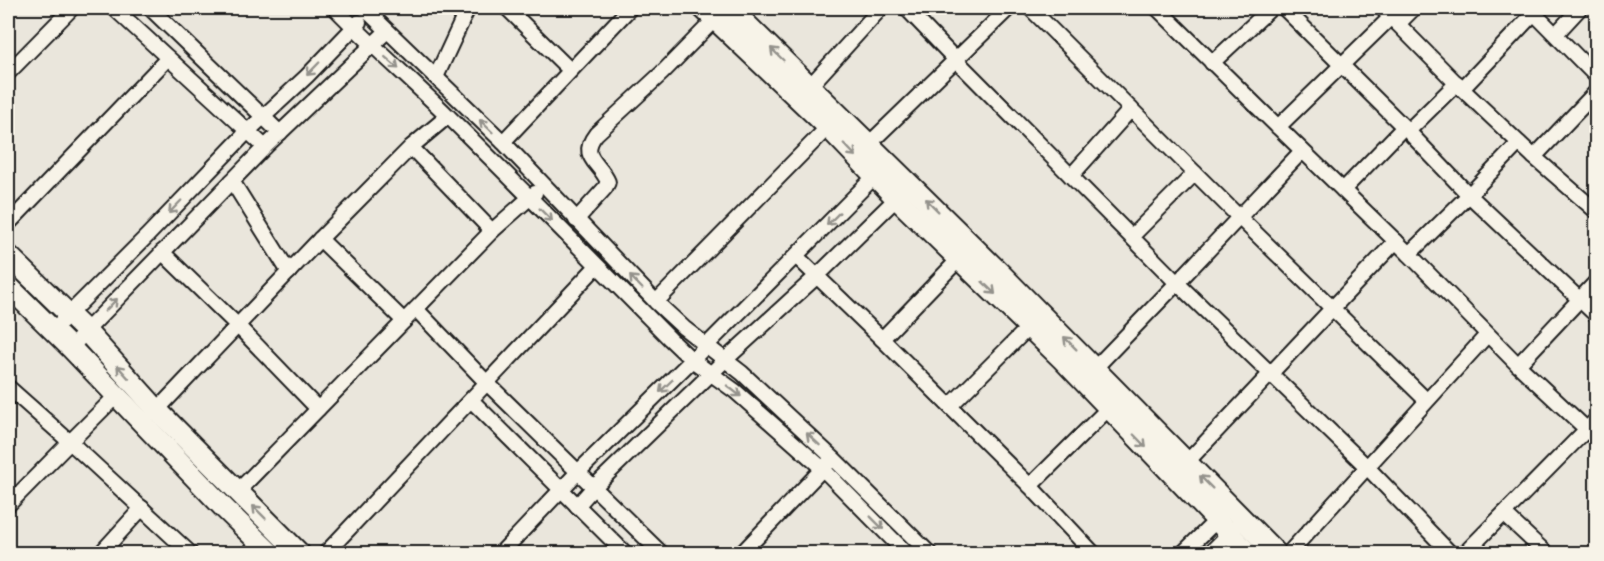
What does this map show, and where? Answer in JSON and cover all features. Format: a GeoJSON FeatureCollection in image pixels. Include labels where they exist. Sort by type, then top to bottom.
{"type":"FeatureCollection","features":[{"type":"Feature","properties":{"kind":"main road"},"geometry":{"type":"LineString","coordinates":[[727,12],[870,143],[896,198],[1062,358],[1187,462],[1277,554]]}},
{"type":"Feature","properties":{"kind":"main road"},"geometry":{"type":"LineString","coordinates":[[727,12],[828,127],[882,169],[910,184],[1095,368],[1115,402],[1249,554]]}},
{"type":"Feature","properties":{"kind":"main road"},"geometry":{"type":"LineString","coordinates":[[8,255],[86,331],[157,410],[300,554]]}},
{"type":"Feature","properties":{"kind":"main road"},"geometry":{"type":"LineString","coordinates":[[8,286],[271,554]]}},
{"type":"Feature","properties":{"kind":"street"},"geometry":{"type":"LineString","coordinates":[[8,73],[72,8]]}},
{"type":"Feature","properties":{"kind":"street"},"geometry":{"type":"LineString","coordinates":[[114,8],[265,147]]}},
{"type":"Feature","properties":{"kind":"street"},"geometry":{"type":"LineString","coordinates":[[150,8],[280,133]]}},
{"type":"Feature","properties":{"kind":"street"},"geometry":{"type":"LineString","coordinates":[[335,8],[372,46],[448,116],[693,360],[828,463],[930,554]]}},
{"type":"Feature","properties":{"kind":"street"},"geometry":{"type":"LineString","coordinates":[[436,77],[468,8]]}},
{"type":"Feature","properties":{"kind":"street"},"geometry":{"type":"LineString","coordinates":[[507,8],[570,70]]}},
{"type":"Feature","properties":{"kind":"street"},"geometry":{"type":"LineString","coordinates":[[503,142],[630,8]]}},
{"type":"Feature","properties":{"kind":"street"},"geometry":{"type":"LineString","coordinates":[[810,86],[881,8]]}},
{"type":"Feature","properties":{"kind":"street"},"geometry":{"type":"LineString","coordinates":[[906,8],[1071,177],[1366,466],[1451,554]]}},
{"type":"Feature","properties":{"kind":"street"},"geometry":{"type":"LineString","coordinates":[[870,143],[1009,8]]}},
{"type":"Feature","properties":{"kind":"street"},"geometry":{"type":"LineString","coordinates":[[1030,8],[1426,400]]}},
{"type":"Feature","properties":{"kind":"street"},"geometry":{"type":"LineString","coordinates":[[1157,8],[1396,241],[1518,365],[1593,429],[1464,554]]}},
{"type":"Feature","properties":{"kind":"street"},"geometry":{"type":"LineString","coordinates":[[1212,63],[1270,8]]}},
{"type":"Feature","properties":{"kind":"street"},"geometry":{"type":"LineString","coordinates":[[1284,8],[1342,64],[1469,195],[1596,315]]}},
{"type":"Feature","properties":{"kind":"street"},"geometry":{"type":"LineString","coordinates":[[1278,127],[1390,16],[1414,8]]}},
{"type":"Feature","properties":{"kind":"street"},"geometry":{"type":"LineString","coordinates":[[1556,34],[1580,8]]}},
{"type":"Feature","properties":{"kind":"street"},"geometry":{"type":"LineString","coordinates":[[53,330],[247,132],[307,76],[354,27],[366,10],[503,142],[656,302],[684,328],[742,373],[828,463],[907,554]]}},
{"type":"Feature","properties":{"kind":"street"},"geometry":{"type":"LineString","coordinates":[[1343,190],[1406,129],[1460,86],[1532,10],[1596,76]]}},
{"type":"Feature","properties":{"kind":"street"},"geometry":{"type":"LineString","coordinates":[[576,220],[608,182],[590,156],[588,146],[596,134],[727,12]]}},
{"type":"Feature","properties":{"kind":"street"},"geometry":{"type":"LineString","coordinates":[[1390,16],[1519,143],[1596,211]]}},
{"type":"Feature","properties":{"kind":"street"},"geometry":{"type":"LineString","coordinates":[[71,348],[265,147],[387,31]]}},
{"type":"Feature","properties":{"kind":"street"},"geometry":{"type":"LineString","coordinates":[[8,225],[168,58]]}},
{"type":"Feature","properties":{"kind":"street"},"geometry":{"type":"LineString","coordinates":[[1534,157],[1596,92]]}},
{"type":"Feature","properties":{"kind":"street"},"geometry":{"type":"LineString","coordinates":[[1071,177],[1131,109]]}},
{"type":"Feature","properties":{"kind":"street"},"geometry":{"type":"LineString","coordinates":[[157,410],[411,147],[448,116]]}},
{"type":"Feature","properties":{"kind":"street"},"geometry":{"type":"LineString","coordinates":[[656,302],[828,127]]}},
{"type":"Feature","properties":{"kind":"street"},"geometry":{"type":"LineString","coordinates":[[1409,254],[1519,143]]}},
{"type":"Feature","properties":{"kind":"street"},"geometry":{"type":"LineString","coordinates":[[411,147],[492,231]]}},
{"type":"Feature","properties":{"kind":"street"},"geometry":{"type":"LineString","coordinates":[[1095,368],[1302,151]]}},
{"type":"Feature","properties":{"kind":"street"},"geometry":{"type":"LineString","coordinates":[[500,554],[578,472],[693,360],[882,169]]}},
{"type":"Feature","properties":{"kind":"street"},"geometry":{"type":"LineString","coordinates":[[1132,236],[1195,173]]}},
{"type":"Feature","properties":{"kind":"street"},"geometry":{"type":"LineString","coordinates":[[232,181],[289,272]]}},
{"type":"Feature","properties":{"kind":"street"},"geometry":{"type":"LineString","coordinates":[[577,506],[725,360],[816,277],[910,184]]}},
{"type":"Feature","properties":{"kind":"street"},"geometry":{"type":"LineString","coordinates":[[238,491],[492,231],[543,185]]}},
{"type":"Feature","properties":{"kind":"street"},"geometry":{"type":"LineString","coordinates":[[153,230],[166,248],[318,409]]}},
{"type":"Feature","properties":{"kind":"street"},"geometry":{"type":"LineString","coordinates":[[320,239],[404,321]]}},
{"type":"Feature","properties":{"kind":"street"},"geometry":{"type":"LineString","coordinates":[[1187,462],[1396,241]]}},
{"type":"Feature","properties":{"kind":"street"},"geometry":{"type":"LineString","coordinates":[[796,256],[950,406],[1094,554]]}},
{"type":"Feature","properties":{"kind":"street"},"geometry":{"type":"LineString","coordinates":[[882,339],[959,259]]}},
{"type":"Feature","properties":{"kind":"street"},"geometry":{"type":"LineString","coordinates":[[325,554],[597,266]]}},
{"type":"Feature","properties":{"kind":"street"},"geometry":{"type":"LineString","coordinates":[[1518,365],[1596,282]]}},
{"type":"Feature","properties":{"kind":"street"},"geometry":{"type":"LineString","coordinates":[[416,309],[487,383],[662,554]]}},
{"type":"Feature","properties":{"kind":"street"},"geometry":{"type":"LineString","coordinates":[[950,406],[1029,327]]}},
{"type":"Feature","properties":{"kind":"street"},"geometry":{"type":"LineString","coordinates":[[1287,554],[1487,334]]}},
{"type":"Feature","properties":{"kind":"street"},"geometry":{"type":"LineString","coordinates":[[8,387],[191,554]]}},
{"type":"Feature","properties":{"kind":"street"},"geometry":{"type":"LineString","coordinates":[[8,505],[116,396]]}},
{"type":"Feature","properties":{"kind":"street"},"geometry":{"type":"LineString","coordinates":[[471,400],[626,554]]}},
{"type":"Feature","properties":{"kind":"street"},"geometry":{"type":"LineString","coordinates":[[1030,486],[1115,402]]}},
{"type":"Feature","properties":{"kind":"street"},"geometry":{"type":"LineString","coordinates":[[741,554],[828,463]]}},
{"type":"Feature","properties":{"kind":"street"},"geometry":{"type":"LineString","coordinates":[[100,554],[141,508]]}},
{"type":"Feature","properties":{"kind":"street"},"geometry":{"type":"LineString","coordinates":[[1182,554],[1223,527],[1237,512]]}},
{"type":"Feature","properties":{"kind":"street"},"geometry":{"type":"LineString","coordinates":[[1504,513],[1547,554]]}},
{"type":"Feature","properties":{"kind":"street"},"geometry":{"type":"LineString","coordinates":[[1209,554],[1223,527]]}}]}
